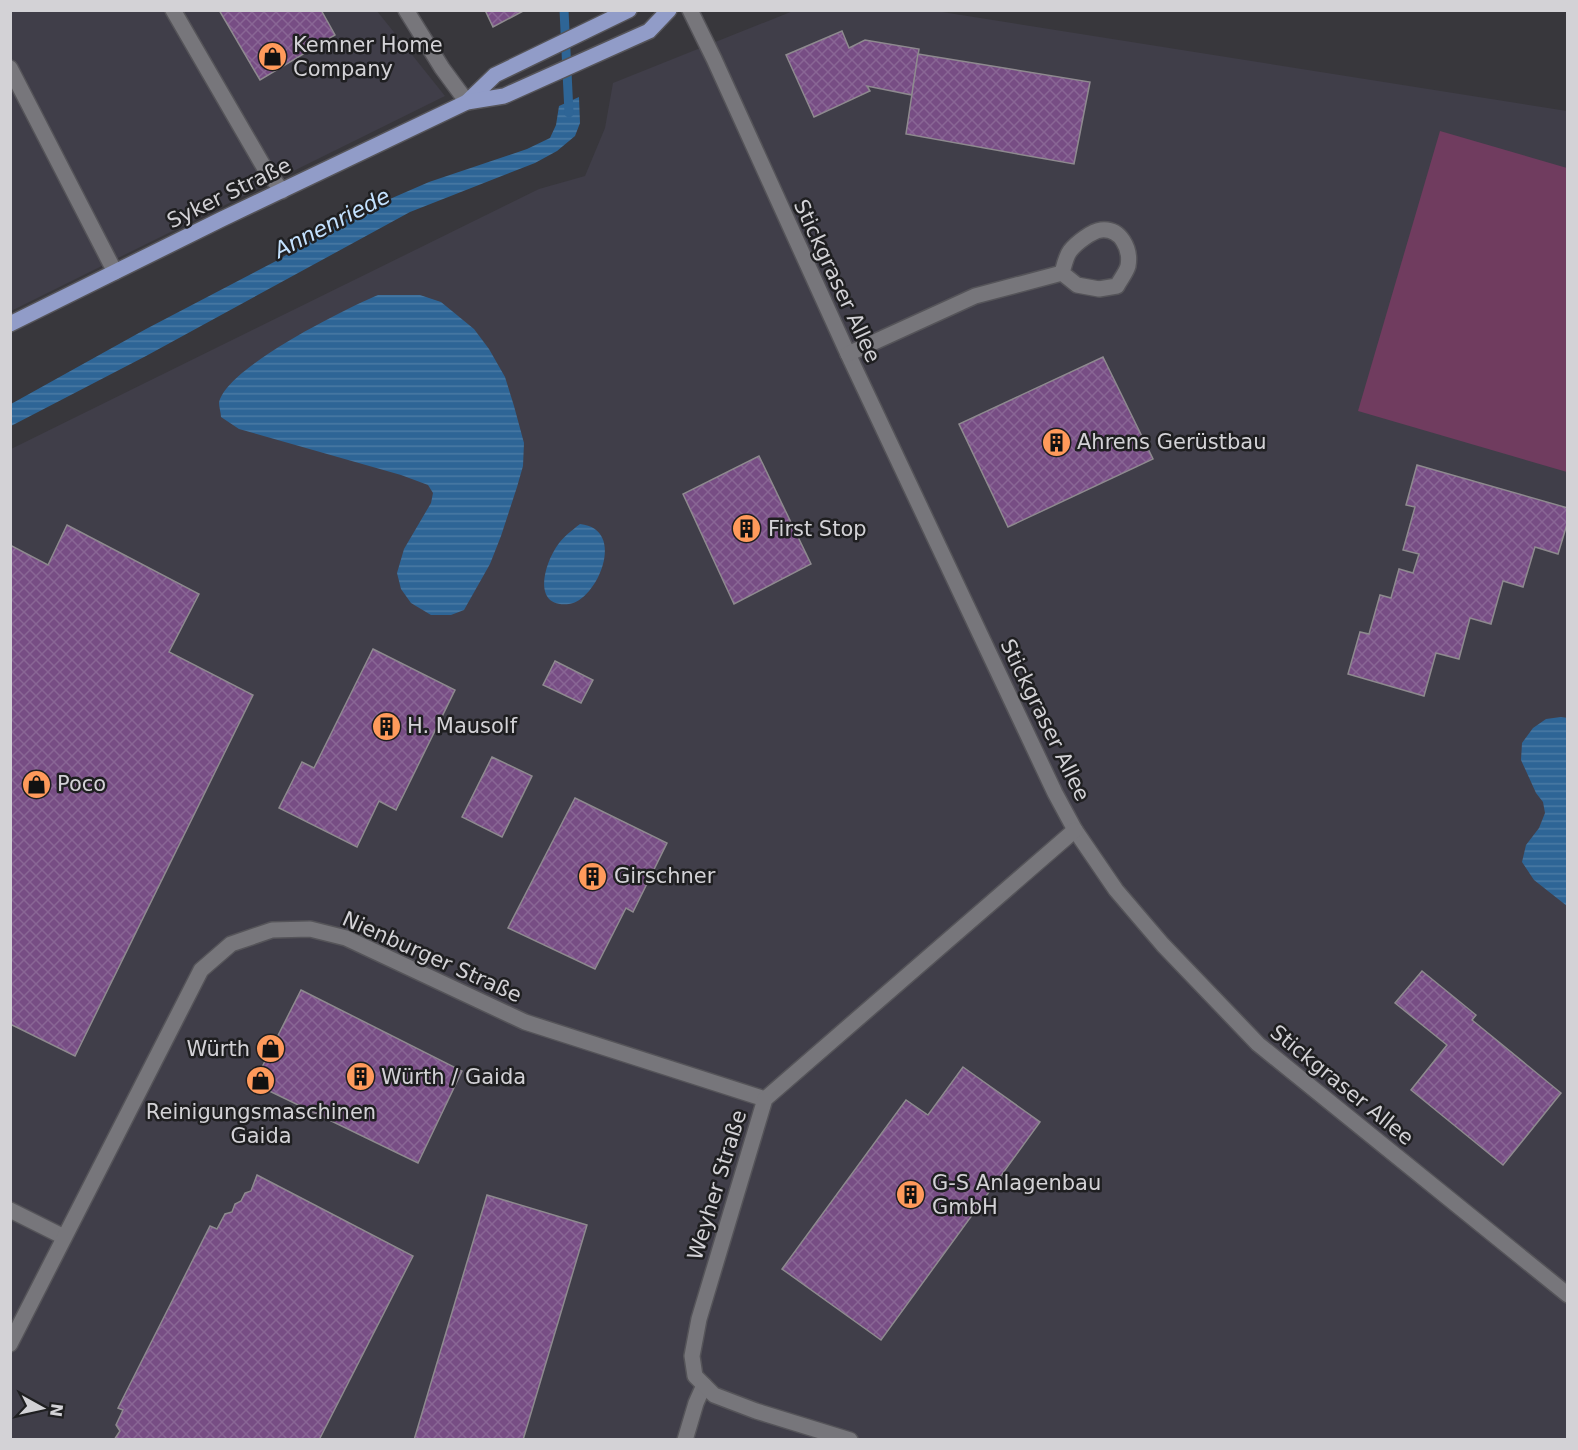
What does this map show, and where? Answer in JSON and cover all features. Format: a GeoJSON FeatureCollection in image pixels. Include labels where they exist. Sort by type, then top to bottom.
{"type":"FeatureCollection","features":[{"type":"Feature","properties":{"kind":"main road","name":"Syker Straße"},"geometry":{"type":"LineString","coordinates":[[467,102],[495,75],[629,10]]}},
{"type":"Feature","properties":{"kind":"main road","name":"Syker Straße"},"geometry":{"type":"LineString","coordinates":[[10,324],[467,102],[504,96],[649,31],[669,10]]}},
{"type":"Feature","properties":{"kind":"street"},"geometry":{"type":"LineString","coordinates":[[173,10],[264,167],[282,191]]}},
{"type":"Feature","properties":{"kind":"street"},"geometry":{"type":"LineString","coordinates":[[405,10],[467,102]]}},
{"type":"Feature","properties":{"kind":"street","name":"Stickgraser Allee"},"geometry":{"type":"LineString","coordinates":[[690,10],[848,354],[1045,772],[1075,830],[1116,890],[1156,937],[1258,1044],[1568,1295]]}},
{"type":"Feature","properties":{"kind":"street"},"geometry":{"type":"LineString","coordinates":[[10,68],[115,272]]}},
{"type":"Feature","properties":{"kind":"street"},"geometry":{"type":"LineString","coordinates":[[1101,230],[1116,233],[1126,244],[1129,256],[1128,268],[1117,286],[1099,289],[1077,285],[1062,273],[1069,252],[1084,238],[1101,230]]}},
{"type":"Feature","properties":{"kind":"street"},"geometry":{"type":"LineString","coordinates":[[848,354],[975,296],[1062,273]]}},
{"type":"Feature","properties":{"kind":"street","name":"Weyher Straße"},"geometry":{"type":"LineString","coordinates":[[704,1385],[694,1376],[692,1356],[699,1319],[765,1099],[1075,830]]}},
{"type":"Feature","properties":{"kind":"street","name":"Nienburger Straße"},"geometry":{"type":"LineString","coordinates":[[10,1344],[201,970],[231,944],[272,930],[310,928],[346,938],[525,1022],[765,1099]]}},
{"type":"Feature","properties":{"kind":"street"},"geometry":{"type":"LineString","coordinates":[[10,1210],[64,1238]]}},
{"type":"Feature","properties":{"kind":"street"},"geometry":{"type":"LineString","coordinates":[[685,1440],[704,1385],[714,1395],[756,1411],[850,1440]]}},
{"type":"Feature","properties":{"kind":"shaded area"},"geometry":{"type":"Polygon","coordinates":[[[11,11],[377,11],[445,96],[11,311],[11,11]]]}},
{"type":"Feature","properties":{"kind":"shaded area"},"geometry":{"type":"Polygon","coordinates":[[[793,11],[936,11],[1567,111],[1567,1439],[11,1440],[11,449],[539,189],[585,176],[605,128],[613,83],[793,11]]]}},
{"type":"Feature","properties":{"kind":"shaded area"},"geometry":{"type":"Polygon","coordinates":[[[1440,131],[1567,168],[1567,472],[1358,411],[1440,131]]]}},
{"type":"Feature","properties":{"kind":"water"},"geometry":{"type":"Polygon","coordinates":[[[579,97],[580,123],[575,136],[557,151],[535,163],[410,212],[146,356],[11,426],[11,404],[146,329],[276,261],[353,215],[429,182],[527,149],[550,138],[556,125],[559,106],[579,97]]]}},
{"type":"Feature","properties":{"kind":"water"},"geometry":{"type":"Polygon","coordinates":[[[378,295],[420,295],[441,302],[474,329],[505,377],[524,443],[523,466],[490,564],[464,610],[451,615],[431,615],[411,603],[401,589],[397,573],[404,549],[431,503],[433,493],[428,485],[401,475],[239,429],[221,417],[219,403],[226,389],[242,373],[288,341],[378,295]]]}},
{"type":"Feature","properties":{"kind":"water"},"geometry":{"type":"Polygon","coordinates":[[[580,524],[594,529],[602,538],[605,551],[603,565],[589,591],[579,600],[569,604],[557,603],[550,599],[546,592],[545,574],[552,554],[559,543],[580,524]]]}},
{"type":"Feature","properties":{"kind":"water"},"geometry":{"type":"Polygon","coordinates":[[[1568,718],[1567,906],[1534,880],[1522,862],[1526,845],[1539,828],[1545,813],[1543,802],[1536,793],[1521,760],[1522,743],[1533,728],[1546,719],[1568,718]]]}},
{"type":"Feature","properties":{"kind":"building","name":"Kemner Home Company"},"geometry":{"type":"Polygon","coordinates":[[[219,10],[321,10],[335,35],[260,80],[219,10]]]}},
{"type":"Feature","properties":{"kind":"building"},"geometry":{"type":"Polygon","coordinates":[[[485,10],[525,10],[493,27],[485,10]]]}},
{"type":"Feature","properties":{"kind":"building"},"geometry":{"type":"Polygon","coordinates":[[[842,31],[849,48],[865,40],[919,49],[912,95],[867,86],[870,91],[814,117],[786,55],[842,31]]]}},
{"type":"Feature","properties":{"kind":"building"},"geometry":{"type":"Polygon","coordinates":[[[918,54],[1090,82],[1074,164],[906,134],[918,54]]]}},
{"type":"Feature","properties":{"kind":"building","name":"Ahrens Gerüstbau"},"geometry":{"type":"Polygon","coordinates":[[[1103,357],[1153,459],[1008,527],[959,424],[1103,357]]]}},
{"type":"Feature","properties":{"kind":"building","name":"First Stop"},"geometry":{"type":"Polygon","coordinates":[[[759,456],[811,564],[734,604],[683,494],[759,456]]]}},
{"type":"Feature","properties":{"kind":"building"},"geometry":{"type":"Polygon","coordinates":[[[1417,465],[1568,508],[1568,521],[1558,554],[1535,547],[1523,587],[1503,581],[1491,624],[1470,618],[1459,659],[1436,653],[1424,696],[1348,674],[1360,632],[1369,634],[1380,595],[1391,598],[1399,569],[1413,573],[1419,554],[1403,550],[1415,507],[1406,505],[1417,465]]]}},
{"type":"Feature","properties":{"kind":"building"},"geometry":{"type":"Polygon","coordinates":[[[67,525],[199,594],[169,652],[253,695],[75,1056],[10,1024],[10,545],[48,565],[67,525]]]}},
{"type":"Feature","properties":{"kind":"building","name":"H. Mausolf"},"geometry":{"type":"Polygon","coordinates":[[[373,649],[455,690],[396,810],[379,801],[357,847],[279,808],[302,762],[314,768],[373,649]]]}},
{"type":"Feature","properties":{"kind":"building"},"geometry":{"type":"Polygon","coordinates":[[[555,661],[593,680],[581,703],[543,685],[555,661]]]}},
{"type":"Feature","properties":{"kind":"building"},"geometry":{"type":"Polygon","coordinates":[[[492,757],[532,776],[502,837],[462,817],[492,757]]]}},
{"type":"Feature","properties":{"kind":"building","name":"Girschner"},"geometry":{"type":"Polygon","coordinates":[[[575,798],[667,843],[633,912],[626,908],[595,969],[508,928],[575,798]]]}},
{"type":"Feature","properties":{"kind":"building"},"geometry":{"type":"Polygon","coordinates":[[[1422,971],[1476,1015],[1472,1020],[1561,1093],[1503,1165],[1411,1090],[1447,1045],[1395,1003],[1422,971]]]}},
{"type":"Feature","properties":{"kind":"building","name":"Würth / Gaida"},"geometry":{"type":"Polygon","coordinates":[[[301,990],[462,1071],[418,1163],[263,1088],[259,1073],[301,990]]]}},
{"type":"Feature","properties":{"kind":"building","name":"G-S Anlagenbau GmbH"},"geometry":{"type":"Polygon","coordinates":[[[963,1067],[1040,1122],[881,1340],[782,1269],[906,1100],[928,1115],[963,1067]]]}},
{"type":"Feature","properties":{"kind":"building"},"geometry":{"type":"Polygon","coordinates":[[[257,1175],[413,1256],[319,1440],[114,1440],[120,1431],[116,1425],[123,1410],[118,1408],[210,1226],[217,1229],[225,1214],[232,1212],[235,1204],[241,1201],[245,1193],[251,1191],[257,1175]]]}},
{"type":"Feature","properties":{"kind":"building"},"geometry":{"type":"Polygon","coordinates":[[[487,1195],[587,1225],[523,1440],[414,1440],[487,1195]]]}},
{"type":"Feature","properties":{"kind":"waterway","name":"Annenriede"},"geometry":{"type":"LineString","coordinates":[[564,10],[569,113]]}},
{"type":"Feature","properties":{"kind":"place","name":"Kemner Home Company"},"geometry":{"type":"Point","coordinates":[272,57]}},
{"type":"Feature","properties":{"kind":"place","name":"Ahrens Gerüstbau"},"geometry":{"type":"Point","coordinates":[1056,442]}},
{"type":"Feature","properties":{"kind":"place","name":"First Stop"},"geometry":{"type":"Point","coordinates":[747,529]}},
{"type":"Feature","properties":{"kind":"place","name":"H. Mausolf"},"geometry":{"type":"Point","coordinates":[386,726]}},
{"type":"Feature","properties":{"kind":"place","name":"Poco"},"geometry":{"type":"Point","coordinates":[36,784]}},
{"type":"Feature","properties":{"kind":"place","name":"Girschner"},"geometry":{"type":"Point","coordinates":[593,876]}},
{"type":"Feature","properties":{"kind":"place","name":"Würth"},"geometry":{"type":"Point","coordinates":[271,1049]}},
{"type":"Feature","properties":{"kind":"place","name":"Würth / Gaida"},"geometry":{"type":"Point","coordinates":[360,1077]}},
{"type":"Feature","properties":{"kind":"place","name":"Reinigungsmaschinen Gaida"},"geometry":{"type":"Point","coordinates":[261,1081]}},
{"type":"Feature","properties":{"kind":"place","name":"G-S Anlagenbau GmbH"},"geometry":{"type":"Point","coordinates":[911,1195]}}]}
